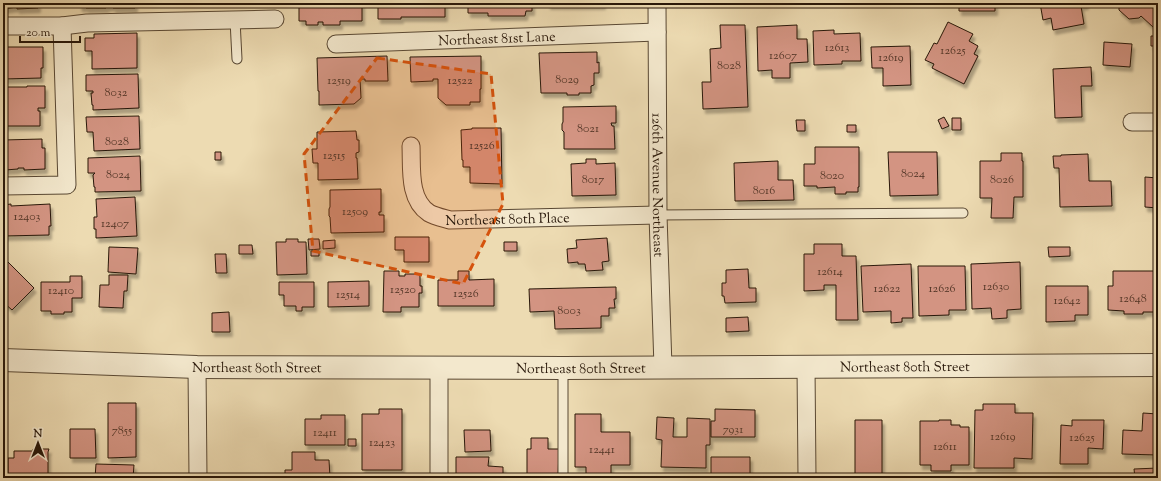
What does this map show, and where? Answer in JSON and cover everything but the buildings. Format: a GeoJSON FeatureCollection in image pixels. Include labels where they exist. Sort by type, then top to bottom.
{"type":"FeatureCollection","features":[{"type":"Feature","properties":{"kind":"street","name":"126th Avenue Northeast"},"geometry":{"type":"LineString","coordinates":[[657,3],[658,215],[663,367]]}},
{"type":"Feature","properties":{"kind":"street"},"geometry":{"type":"LineString","coordinates":[[3,26],[62,26],[87,23],[275,19]]}},
{"type":"Feature","properties":{"kind":"street"},"geometry":{"type":"LineString","coordinates":[[3,186],[67,185],[62,26]]}},
{"type":"Feature","properties":{"kind":"street","name":"Northeast 81st Lane"},"geometry":{"type":"LineString","coordinates":[[336,44],[657,32]]}},
{"type":"Feature","properties":{"kind":"street"},"geometry":{"type":"LineString","coordinates":[[1132,122],[1158,122]]}},
{"type":"Feature","properties":{"kind":"street","name":"Northeast 80th Place"},"geometry":{"type":"LineString","coordinates":[[411,146],[412,184],[418,203],[429,213],[450,220],[658,215]]}},
{"type":"Feature","properties":{"kind":"street","name":"Northeast 80th Street"},"geometry":{"type":"LineString","coordinates":[[3,360],[197,367],[563,368],[1158,365]]}},
{"type":"Feature","properties":{"kind":"street"},"geometry":{"type":"LineString","coordinates":[[806,366],[807,478]]}},
{"type":"Feature","properties":{"kind":"street"},"geometry":{"type":"LineString","coordinates":[[197,367],[198,478]]}},
{"type":"Feature","properties":{"kind":"street"},"geometry":{"type":"LineString","coordinates":[[439,368],[439,478]]}},
{"type":"Feature","properties":{"kind":"lane"},"geometry":{"type":"LineString","coordinates":[[235,20],[236,59]]}},
{"type":"Feature","properties":{"kind":"lane"},"geometry":{"type":"LineString","coordinates":[[658,215],[963,213]]}},
{"type":"Feature","properties":{"kind":"lane"},"geometry":{"type":"LineString","coordinates":[[563,368],[563,478]]}},
{"type":"Feature","properties":{"kind":"highlighted area"},"geometry":{"type":"Polygon","coordinates":[[[377,58],[491,74],[503,204],[463,284],[313,251],[304,154],[377,58]]]}}]}
